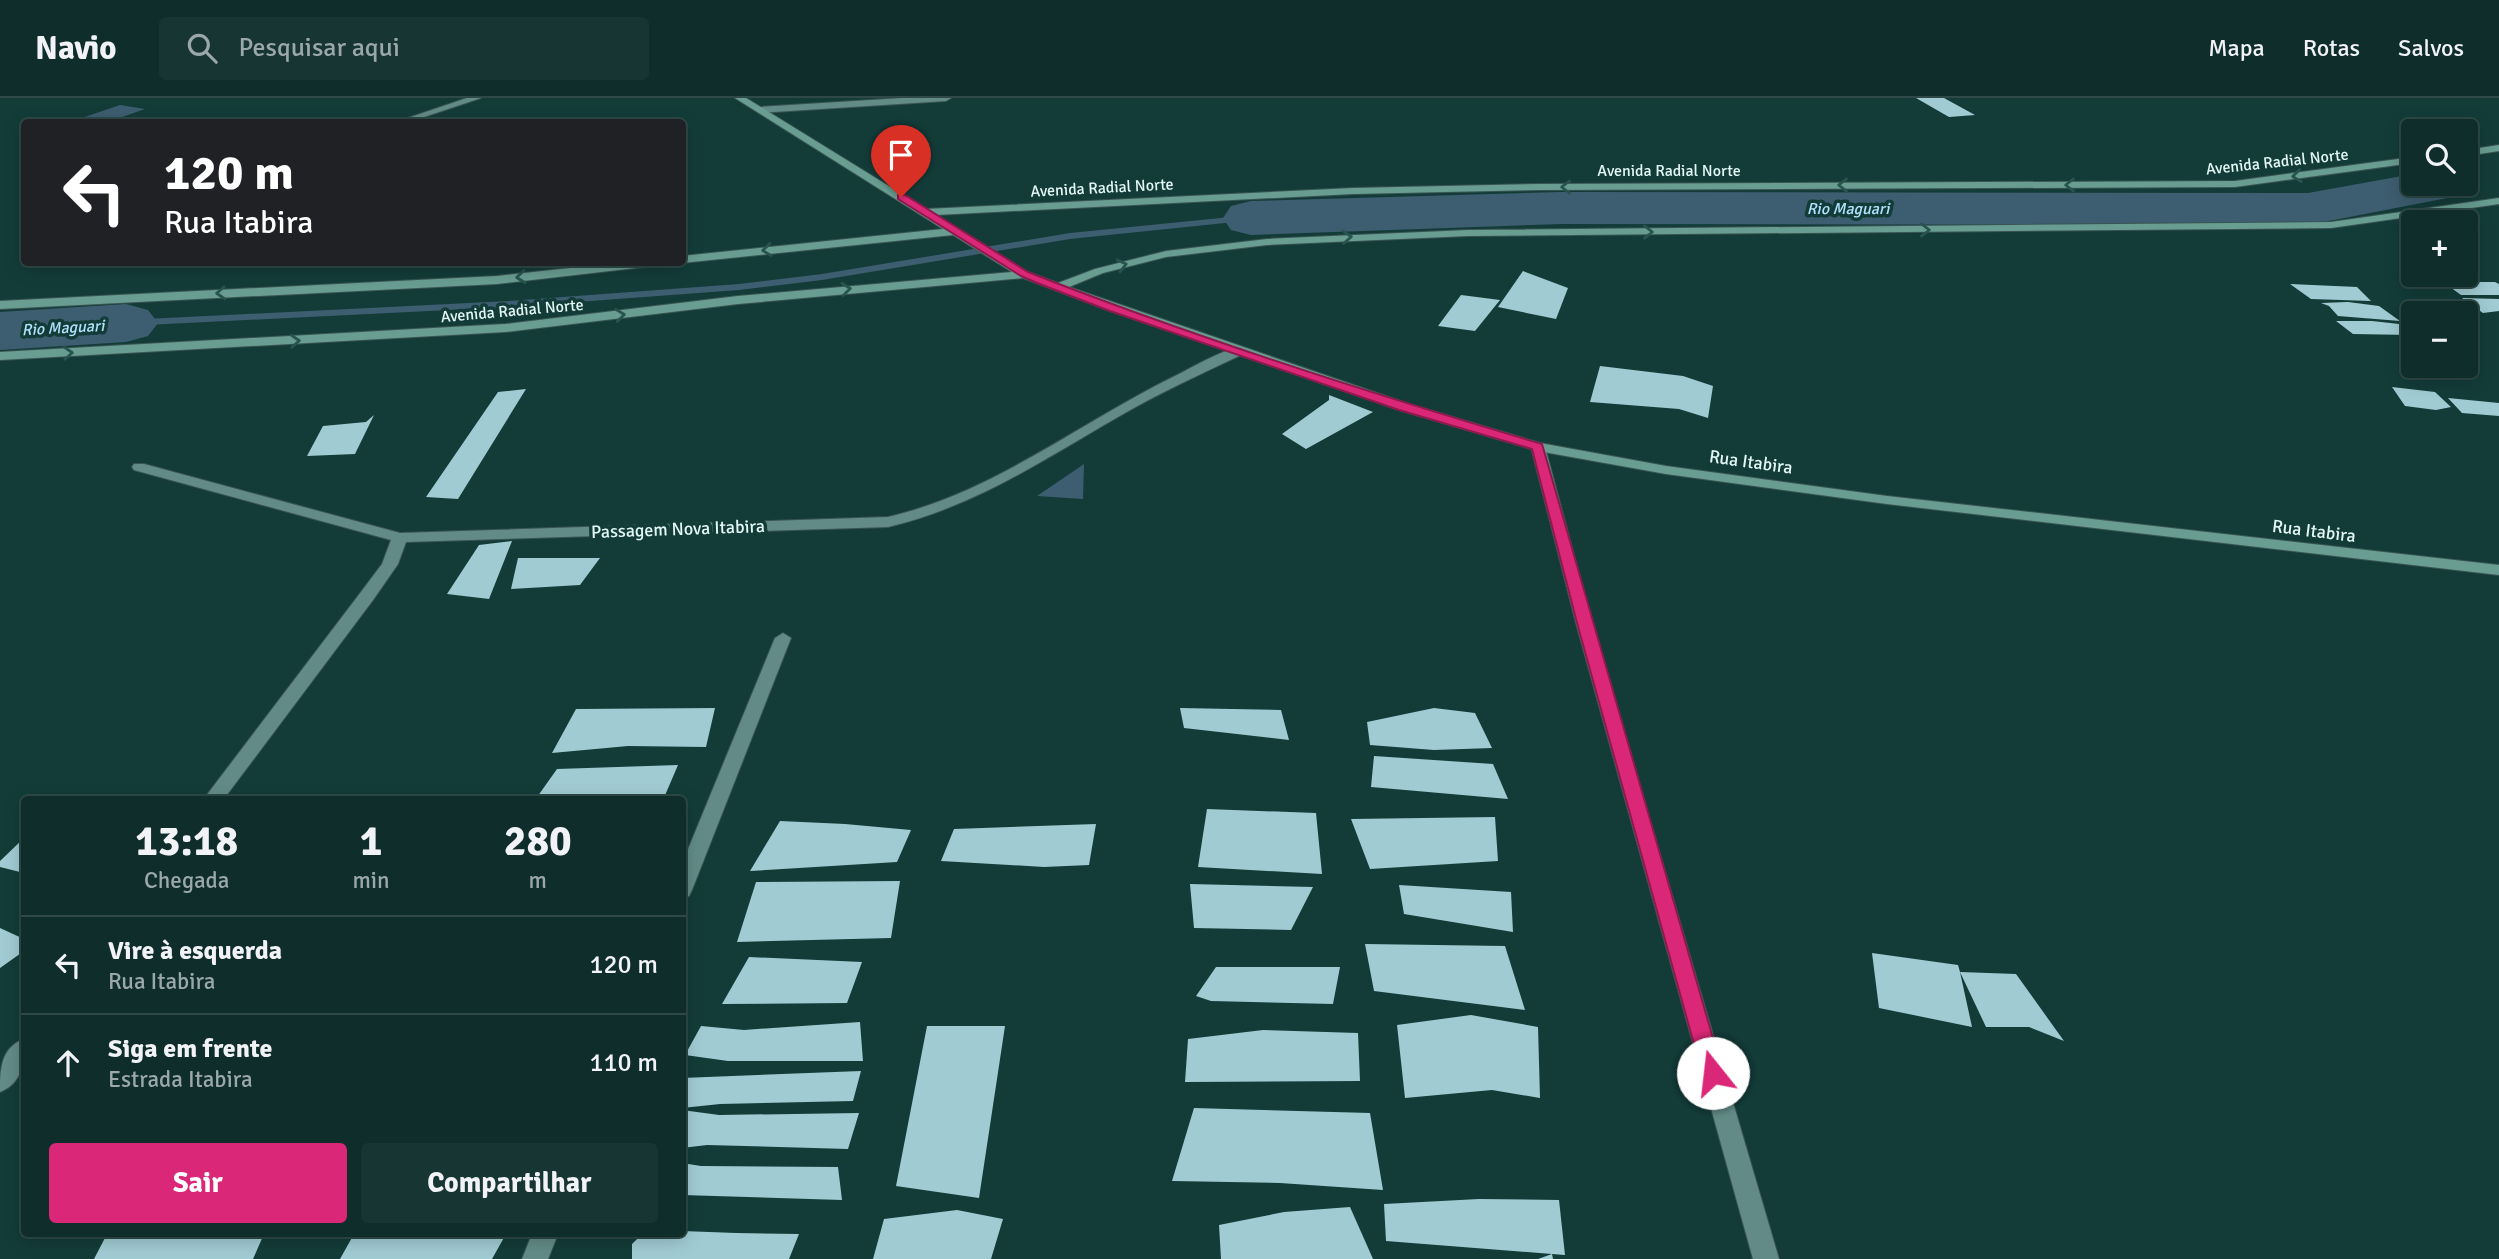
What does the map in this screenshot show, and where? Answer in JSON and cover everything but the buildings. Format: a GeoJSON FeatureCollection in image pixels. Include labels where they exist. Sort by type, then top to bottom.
{"type":"FeatureCollection","features":[{"type":"Feature","properties":{"kind":"main road","name":"Rua Itabira"},"geometry":{"type":"LineString","coordinates":[[740,98],[1024,274],[1404,407],[1538,447],[1666,470],[1874,499],[2499,570]]}},
{"type":"Feature","properties":{"kind":"main road"},"geometry":{"type":"LineString","coordinates":[[2478,151],[2499,148]]}},
{"type":"Feature","properties":{"kind":"main road","name":"Avenida Radial Norte"},"geometry":{"type":"LineString","coordinates":[[925,212],[1340,192],[1513,188],[2235,184],[2401,162]]}},
{"type":"Feature","properties":{"kind":"main road"},"geometry":{"type":"LineString","coordinates":[[1057,287],[1099,271],[1166,254],[1267,242],[1468,233],[2331,225],[2499,201]]}},
{"type":"Feature","properties":{"kind":"main road"},"geometry":{"type":"LineString","coordinates":[[686,260],[956,231]]}},
{"type":"Feature","properties":{"kind":"main road","name":"Avenida Radial Norte"},"geometry":{"type":"LineString","coordinates":[[0,305],[497,280],[625,266]]}},
{"type":"Feature","properties":{"kind":"main road","name":"Avenida Radial Norte"},"geometry":{"type":"LineString","coordinates":[[0,356],[505,328],[831,291],[1024,274]]}},
{"type":"Feature","properties":{"kind":"street"},"geometry":{"type":"LineString","coordinates":[[410,119],[477,98]]}},
{"type":"Feature","properties":{"kind":"street"},"geometry":{"type":"LineString","coordinates":[[760,110],[946,98]]}},
{"type":"Feature","properties":{"kind":"street","name":"Passagem Nova Itabira"},"geometry":{"type":"LineString","coordinates":[[139,467],[400,538],[888,522],[920,516],[976,492],[1124,408],[1238,351]]}},
{"type":"Feature","properties":{"kind":"street"},"geometry":{"type":"LineString","coordinates":[[1538,447],[1584,623],[1766,1259]]}},
{"type":"Feature","properties":{"kind":"street"},"geometry":{"type":"LineString","coordinates":[[215,796],[390,564],[400,538]]}},
{"type":"Feature","properties":{"kind":"street"},"geometry":{"type":"LineString","coordinates":[[686,880],[783,638]]}},
{"type":"Feature","properties":{"kind":"street"},"geometry":{"type":"LineString","coordinates":[[0,1082],[21,1053]]}},
{"type":"Feature","properties":{"kind":"street"},"geometry":{"type":"LineString","coordinates":[[535,1259],[544,1237]]}},
{"type":"Feature","properties":{"kind":"water"},"geometry":{"type":"Polygon","coordinates":[[[120,105],[145,109],[117,119],[79,119],[120,105]]]}},
{"type":"Feature","properties":{"kind":"water"},"geometry":{"type":"Polygon","coordinates":[[[1084,464],[1083,499],[1037,496],[1084,464]]]}},
{"type":"Feature","properties":{"kind":"waterway","name":"Rio Maguari"},"geometry":{"type":"LineString","coordinates":[[1251,218],[1561,208],[2308,209],[2401,192]]}},
{"type":"Feature","properties":{"kind":"waterway"},"geometry":{"type":"LineString","coordinates":[[126,323],[509,304],[739,287],[822,277],[1070,236],[1251,218]]}},
{"type":"Feature","properties":{"kind":"waterway","name":"Rio Maguari"},"geometry":{"type":"LineString","coordinates":[[0,331],[126,323]]}},
{"type":"Feature","properties":{"kind":"route"},"geometry":{"type":"LineString","coordinates":[[901,197],[1024,274],[1114,308],[1404,407],[1538,447],[1584,623],[1713,1073]]}}]}
